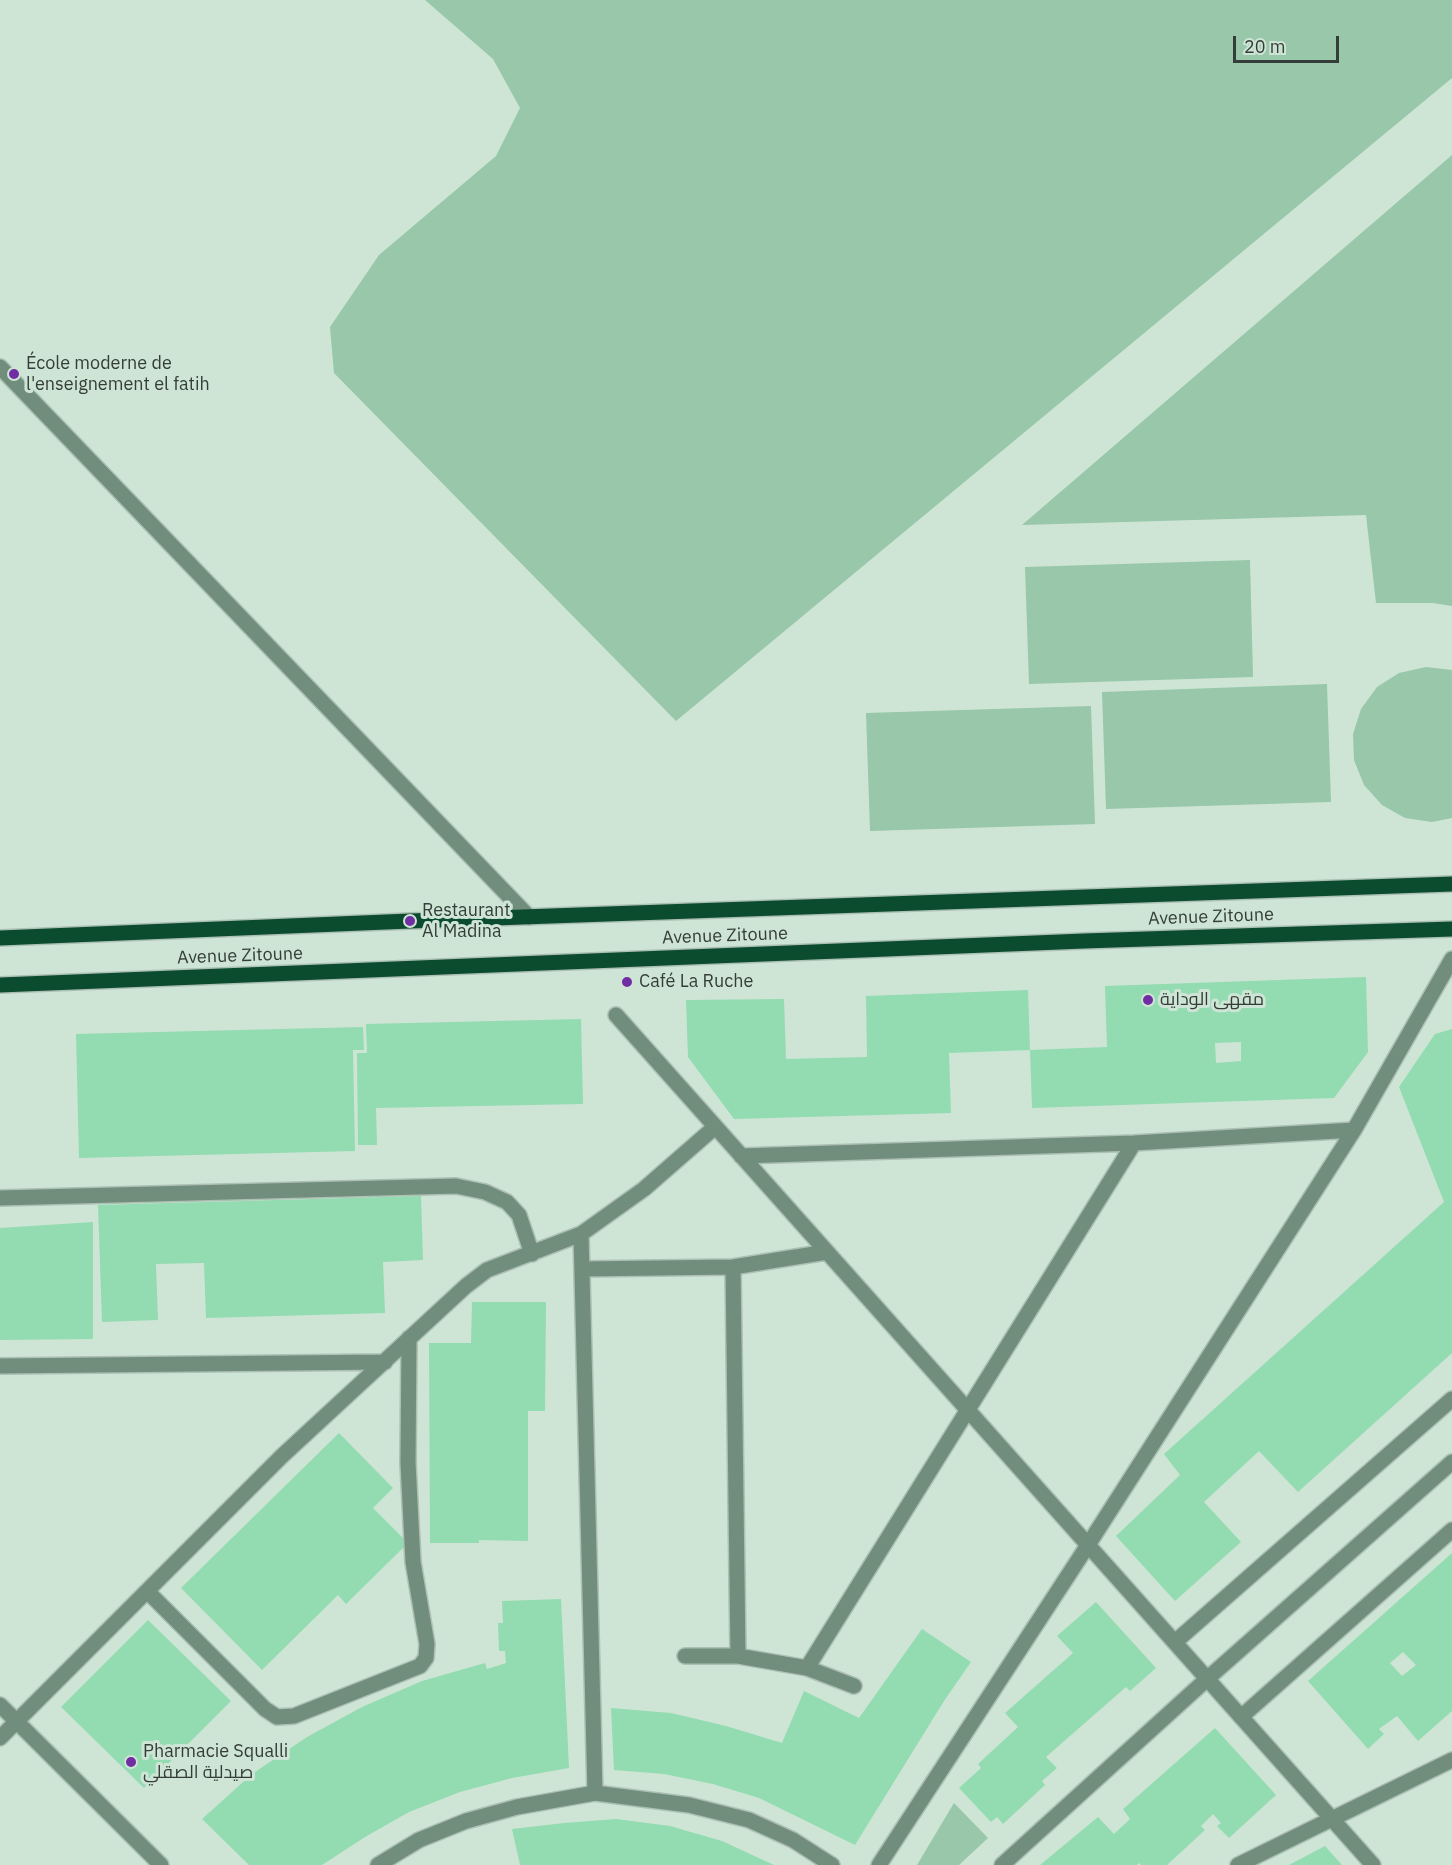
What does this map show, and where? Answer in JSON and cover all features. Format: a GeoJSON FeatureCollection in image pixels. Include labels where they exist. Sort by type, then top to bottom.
{"type":"FeatureCollection","features":[{"type":"Feature","properties":{"kind":"main road","name":"Avenue Zitoune"},"geometry":{"type":"LineString","coordinates":[[0,938],[1452,884]]}},
{"type":"Feature","properties":{"kind":"main road","name":"Avenue Zitoune"},"geometry":{"type":"LineString","coordinates":[[0,985],[1452,929]]}},
{"type":"Feature","properties":{"kind":"street"},"geometry":{"type":"LineString","coordinates":[[0,367],[529,917]]}},
{"type":"Feature","properties":{"kind":"street"},"geometry":{"type":"LineString","coordinates":[[879,1865],[1088,1545],[1354,1130],[1452,959]]}},
{"type":"Feature","properties":{"kind":"street"},"geometry":{"type":"LineString","coordinates":[[616,1015],[1373,1865]]}},
{"type":"Feature","properties":{"kind":"street"},"geometry":{"type":"LineString","coordinates":[[0,1738],[282,1456],[466,1286],[487,1270],[581,1234],[644,1189],[715,1126]]}},
{"type":"Feature","properties":{"kind":"street"},"geometry":{"type":"LineString","coordinates":[[741,1156],[1134,1143],[1354,1130]]}},
{"type":"Feature","properties":{"kind":"street"},"geometry":{"type":"LineString","coordinates":[[807,1668],[1134,1143]]}},
{"type":"Feature","properties":{"kind":"street"},"geometry":{"type":"LineString","coordinates":[[0,1198],[456,1186],[485,1192],[507,1202],[519,1215],[532,1254]]}},
{"type":"Feature","properties":{"kind":"street"},"geometry":{"type":"LineString","coordinates":[[581,1234],[595,1793]]}},
{"type":"Feature","properties":{"kind":"street"},"geometry":{"type":"LineString","coordinates":[[582,1269],[733,1268],[827,1252]]}},
{"type":"Feature","properties":{"kind":"street"},"geometry":{"type":"LineString","coordinates":[[733,1268],[738,1656]]}},
{"type":"Feature","properties":{"kind":"street"},"geometry":{"type":"LineString","coordinates":[[147,1591],[265,1709],[277,1717],[294,1716],[420,1666],[426,1658],[427,1644],[413,1562],[408,1463],[409,1338]]}},
{"type":"Feature","properties":{"kind":"street"},"geometry":{"type":"LineString","coordinates":[[0,1366],[385,1362]]}},
{"type":"Feature","properties":{"kind":"street"},"geometry":{"type":"LineString","coordinates":[[1175,1642],[1452,1399]]}},
{"type":"Feature","properties":{"kind":"street"},"geometry":{"type":"LineString","coordinates":[[1002,1865],[1452,1462]]}},
{"type":"Feature","properties":{"kind":"street"},"geometry":{"type":"LineString","coordinates":[[1241,1717],[1452,1530]]}},
{"type":"Feature","properties":{"kind":"street"},"geometry":{"type":"LineString","coordinates":[[685,1656],[738,1656],[807,1668],[854,1686]]}},
{"type":"Feature","properties":{"kind":"street"},"geometry":{"type":"LineString","coordinates":[[0,1705],[161,1865]]}},
{"type":"Feature","properties":{"kind":"street"},"geometry":{"type":"LineString","coordinates":[[1238,1865],[1452,1760]]}},
{"type":"Feature","properties":{"kind":"street"},"geometry":{"type":"LineString","coordinates":[[378,1865],[419,1840],[466,1821],[517,1807],[595,1793],[689,1805],[749,1820],[793,1840],[832,1865]]}},
{"type":"Feature","properties":{"kind":"green space"},"geometry":{"type":"Polygon","coordinates":[[[425,0],[1452,0],[1452,78],[676,721],[334,373],[330,327],[379,255],[496,156],[520,108],[493,59],[425,0]]]}},
{"type":"Feature","properties":{"kind":"green space"},"geometry":{"type":"Polygon","coordinates":[[[1452,155],[1452,606],[1433,603],[1376,603],[1366,515],[1022,525],[1452,155]]]}},
{"type":"Feature","properties":{"kind":"green space"},"geometry":{"type":"Polygon","coordinates":[[[1250,560],[1253,677],[1029,684],[1025,567],[1250,560]]]}},
{"type":"Feature","properties":{"kind":"green space"},"geometry":{"type":"Polygon","coordinates":[[[1426,667],[1452,670],[1452,818],[1432,822],[1405,818],[1382,805],[1364,785],[1354,760],[1353,734],[1361,709],[1377,687],[1399,673],[1426,667]]]}},
{"type":"Feature","properties":{"kind":"green space"},"geometry":{"type":"Polygon","coordinates":[[[1327,684],[1331,802],[1106,809],[1102,692],[1327,684]]]}},
{"type":"Feature","properties":{"kind":"green space"},"geometry":{"type":"Polygon","coordinates":[[[1091,706],[1095,824],[870,831],[866,713],[1091,706]]]}},
{"type":"Feature","properties":{"kind":"green space"},"geometry":{"type":"Polygon","coordinates":[[[954,1803],[988,1838],[959,1865],[917,1865],[954,1803]]]}},
{"type":"Feature","properties":{"kind":"building"},"geometry":{"type":"Polygon","coordinates":[[[1366,977],[1368,1052],[1334,1098],[1032,1108],[1030,1050],[1107,1047],[1105,986],[1366,977]],[[1241,1042],[1215,1043],[1216,1063],[1241,1061],[1241,1042]]]}},
{"type":"Feature","properties":{"kind":"building"},"geometry":{"type":"Polygon","coordinates":[[[1028,990],[1030,1050],[949,1053],[951,1113],[734,1119],[688,1057],[686,1000],[784,999],[786,1059],[867,1057],[866,996],[1028,990]]]}},
{"type":"Feature","properties":{"kind":"building"},"geometry":{"type":"Polygon","coordinates":[[[581,1019],[583,1104],[376,1108],[377,1145],[358,1145],[357,1053],[367,1053],[366,1024],[581,1019]]]}},
{"type":"Feature","properties":{"kind":"building"},"geometry":{"type":"Polygon","coordinates":[[[363,1027],[364,1050],[353,1050],[355,1151],[79,1158],[76,1034],[363,1027]]]}},
{"type":"Feature","properties":{"kind":"building"},"geometry":{"type":"Polygon","coordinates":[[[1452,1029],[1452,1353],[1298,1492],[1259,1451],[1204,1502],[1241,1542],[1175,1601],[1116,1536],[1180,1475],[1164,1454],[1444,1202],[1399,1087],[1435,1034],[1452,1029]]]}},
{"type":"Feature","properties":{"kind":"building"},"geometry":{"type":"Polygon","coordinates":[[[421,1196],[423,1260],[383,1262],[385,1313],[206,1318],[204,1263],[156,1264],[158,1320],[102,1322],[98,1205],[421,1196]]]}},
{"type":"Feature","properties":{"kind":"building"},"geometry":{"type":"Polygon","coordinates":[[[93,1222],[93,1339],[0,1340],[0,1228],[93,1222]]]}},
{"type":"Feature","properties":{"kind":"building"},"geometry":{"type":"Polygon","coordinates":[[[472,1302],[546,1302],[545,1411],[528,1411],[528,1541],[479,1540],[479,1543],[430,1543],[429,1343],[471,1343],[472,1302]]]}},
{"type":"Feature","properties":{"kind":"building"},"geometry":{"type":"Polygon","coordinates":[[[339,1433],[393,1488],[373,1508],[408,1543],[346,1604],[338,1595],[262,1670],[181,1588],[339,1433]]]}},
{"type":"Feature","properties":{"kind":"building"},"geometry":{"type":"Polygon","coordinates":[[[1452,1553],[1452,1711],[1418,1741],[1397,1716],[1379,1729],[1384,1734],[1368,1749],[1308,1681],[1452,1553]],[[1403,1652],[1390,1663],[1402,1676],[1416,1665],[1403,1652]]]}},
{"type":"Feature","properties":{"kind":"building"},"geometry":{"type":"Polygon","coordinates":[[[561,1599],[569,1768],[512,1778],[460,1792],[409,1812],[322,1865],[249,1865],[202,1819],[252,1774],[307,1737],[362,1707],[422,1681],[485,1663],[487,1669],[506,1663],[505,1651],[499,1651],[498,1623],[503,1623],[502,1601],[561,1599]]]}},
{"type":"Feature","properties":{"kind":"building"},"geometry":{"type":"Polygon","coordinates":[[[1096,1602],[1156,1668],[1130,1691],[1126,1687],[1046,1757],[1057,1768],[1042,1781],[1045,1785],[1003,1824],[997,1817],[991,1822],[959,1788],[981,1768],[978,1764],[1018,1727],[1005,1713],[1073,1653],[1057,1636],[1096,1602]]]}},
{"type":"Feature","properties":{"kind":"building"},"geometry":{"type":"Polygon","coordinates":[[[148,1620],[231,1701],[144,1788],[61,1707],[148,1620]]]}},
{"type":"Feature","properties":{"kind":"building"},"geometry":{"type":"Polygon","coordinates":[[[922,1629],[971,1662],[944,1701],[855,1845],[759,1798],[713,1784],[664,1774],[614,1770],[611,1708],[671,1713],[726,1726],[782,1743],[804,1691],[859,1718],[922,1629]]]}},
{"type":"Feature","properties":{"kind":"building"},"geometry":{"type":"Polygon","coordinates":[[[1215,1728],[1276,1795],[1229,1838],[1217,1826],[1221,1823],[1213,1814],[1201,1826],[1205,1830],[1167,1865],[1141,1865],[1139,1863],[1137,1865],[1040,1865],[1098,1817],[1114,1834],[1130,1819],[1123,1809],[1215,1728]]]}},
{"type":"Feature","properties":{"kind":"building"},"geometry":{"type":"Polygon","coordinates":[[[616,1819],[670,1826],[722,1841],[774,1865],[520,1865],[512,1829],[616,1819]]]}},
{"type":"Feature","properties":{"kind":"building"},"geometry":{"type":"Polygon","coordinates":[[[1325,1846],[1342,1865],[1289,1865],[1325,1846]]]}},
{"type":"Feature","properties":{"kind":"place","name":"École moderne de l'enseignement el fatih"},"geometry":{"type":"Point","coordinates":[14,374]}},
{"type":"Feature","properties":{"kind":"place","name":"Restaurant Al Madina"},"geometry":{"type":"Point","coordinates":[410,921]}},
{"type":"Feature","properties":{"kind":"place","name":"Café La Ruche"},"geometry":{"type":"Point","coordinates":[627,982]}},
{"type":"Feature","properties":{"kind":"place","name":"مقهى الوداية"},"geometry":{"type":"Point","coordinates":[1148,1000]}},
{"type":"Feature","properties":{"kind":"place","name":"Pharmacie Squalli صيدلية الصقلي"},"geometry":{"type":"Point","coordinates":[131,1762]}}]}
